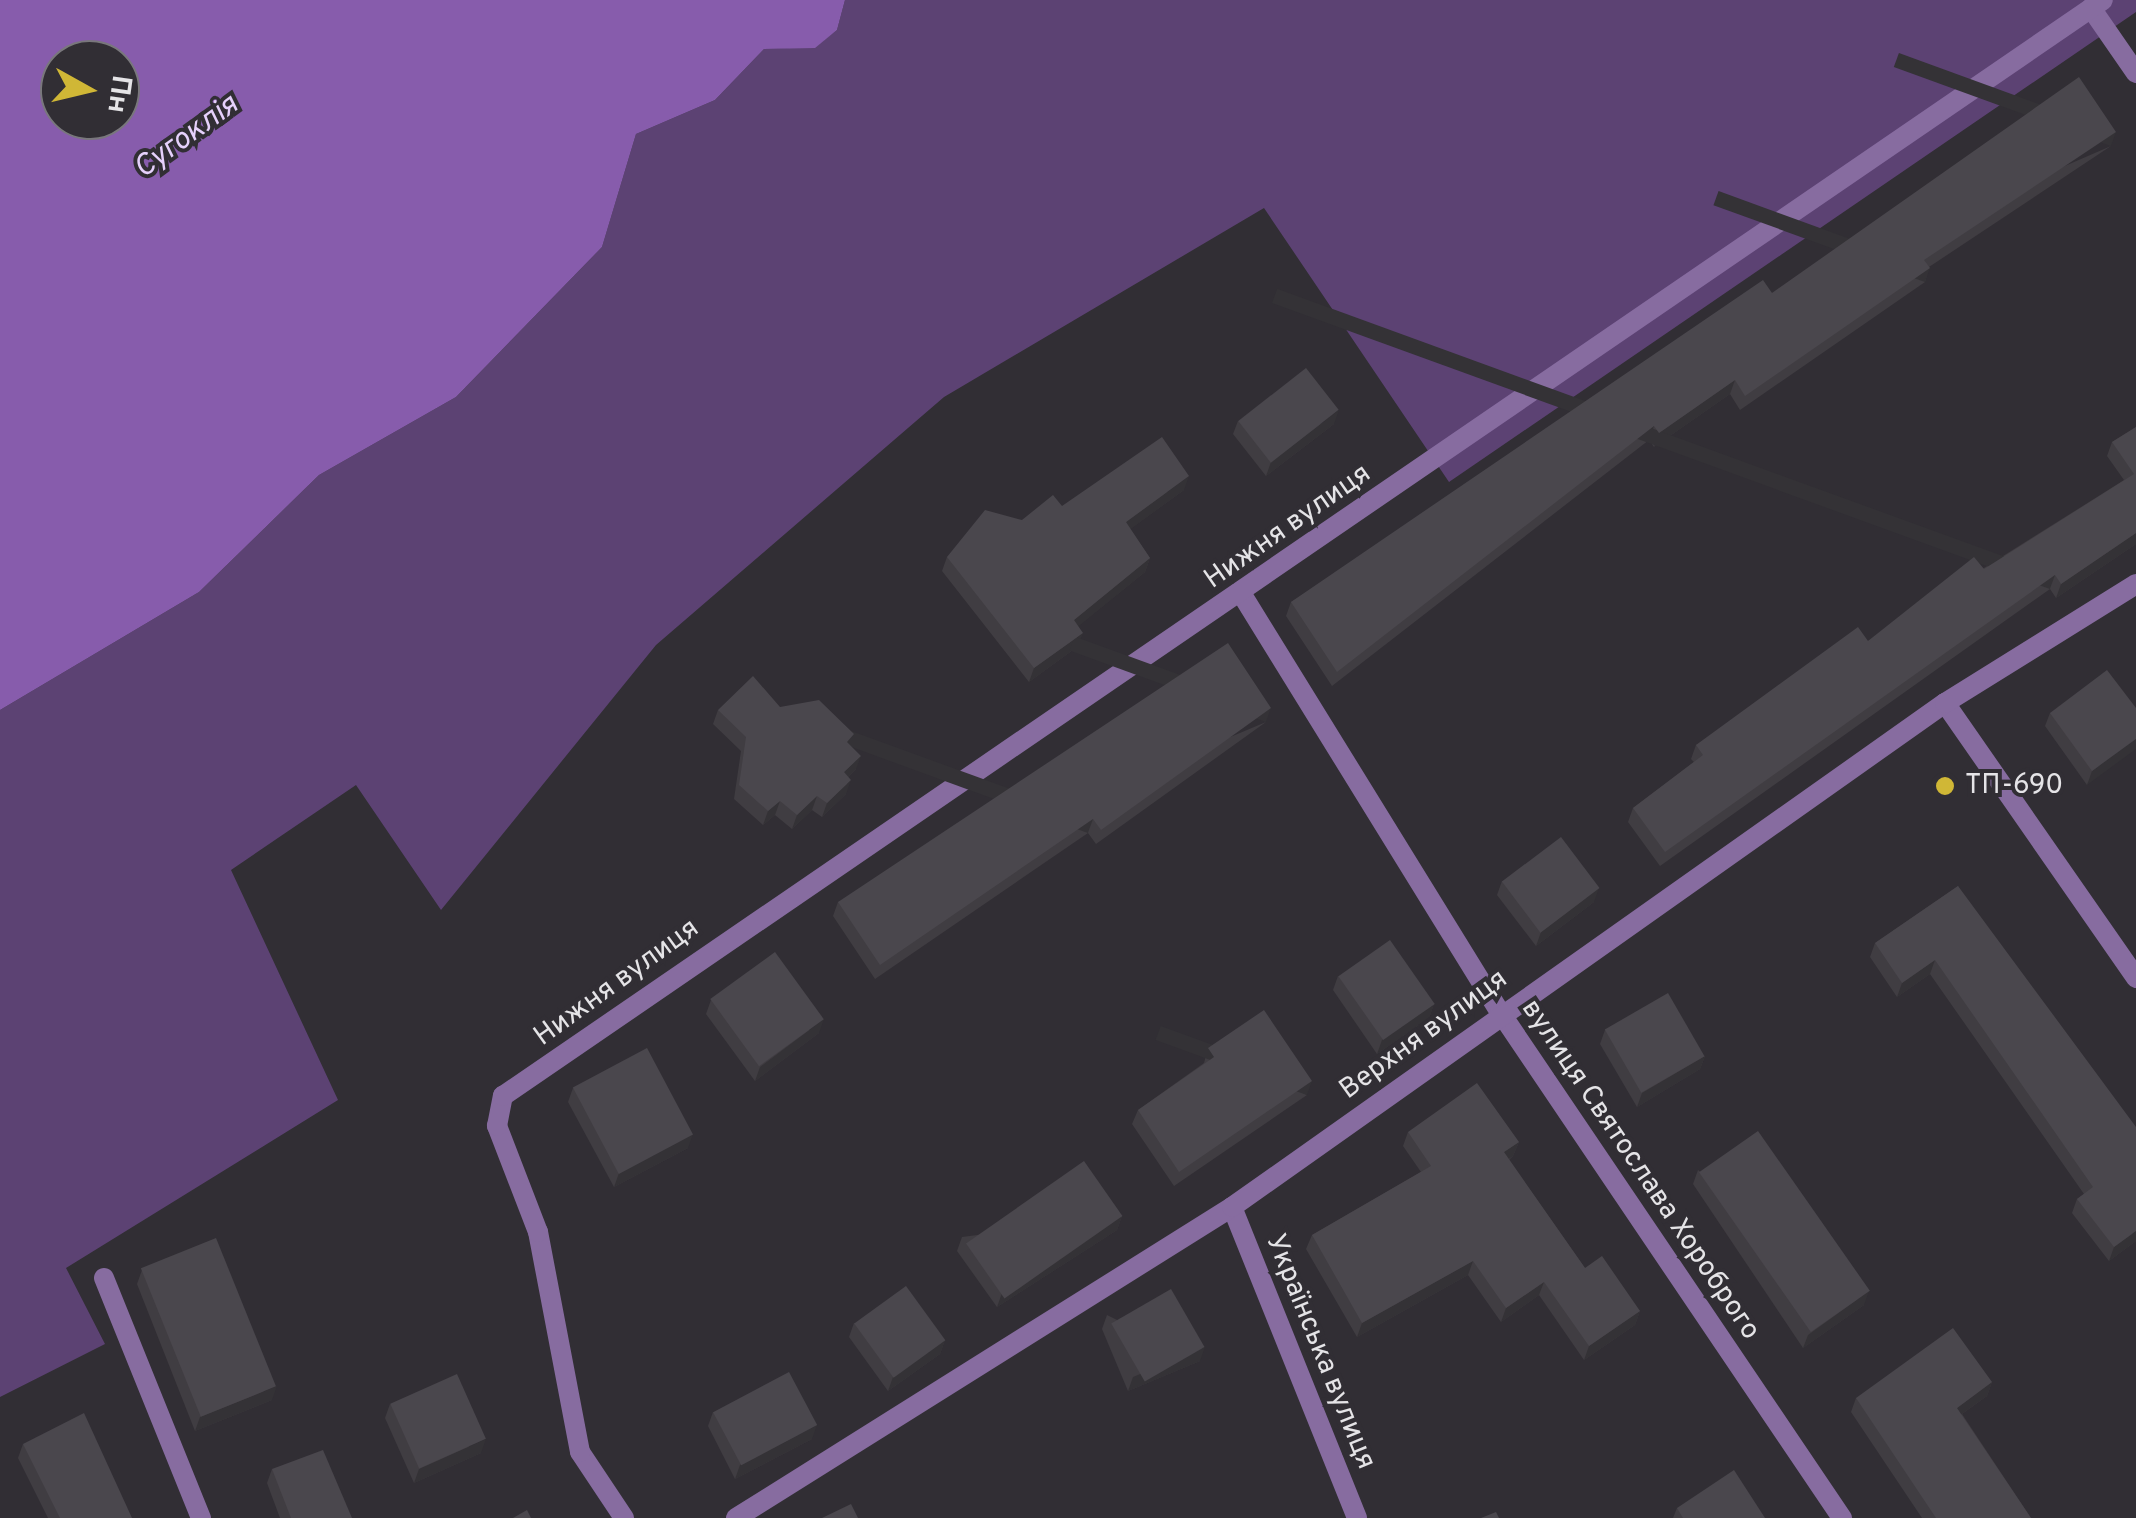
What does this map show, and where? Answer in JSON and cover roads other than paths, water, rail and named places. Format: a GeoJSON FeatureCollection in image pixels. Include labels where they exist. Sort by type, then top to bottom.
{"type":"FeatureCollection","features":[{"type":"Feature","properties":{"kind":"street"},"geometry":{"type":"LineString","coordinates":[[2097,4],[2136,73]]}},
{"type":"Feature","properties":{"kind":"street","name":"Нижня вулиця"},"geometry":{"type":"LineString","coordinates":[[624,1518],[580,1452],[538,1232],[497,1126],[502,1096],[1241,594],[2097,4]]}},
{"type":"Feature","properties":{"kind":"street","name":"Верхня вулиця"},"geometry":{"type":"LineString","coordinates":[[736,1518],[1232,1207],[1500,1012],[1945,703],[2136,584]]}},
{"type":"Feature","properties":{"kind":"street","name":"вулиця Святослава Хороброго"},"geometry":{"type":"LineString","coordinates":[[1241,594],[1500,1012],[1842,1518]]}},
{"type":"Feature","properties":{"kind":"street"},"geometry":{"type":"LineString","coordinates":[[1945,703],[2136,978]]}},
{"type":"Feature","properties":{"kind":"street","name":"Українська вулиця"},"geometry":{"type":"LineString","coordinates":[[1232,1207],[1358,1518]]}},
{"type":"Feature","properties":{"kind":"street"},"geometry":{"type":"LineString","coordinates":[[104,1278],[201,1518]]}},
{"type":"Feature","properties":{"kind":"water","name":"Сугоклія"},"geometry":{"type":"Polygon","coordinates":[[[0,0],[845,0],[837,30],[815,48],[764,49],[715,100],[636,134],[602,247],[456,397],[319,475],[199,592],[0,710],[0,0]]]}},
{"type":"Feature","properties":{"kind":"place","name":"ТП-690"},"geometry":{"type":"Point","coordinates":[1945,786]}}]}
